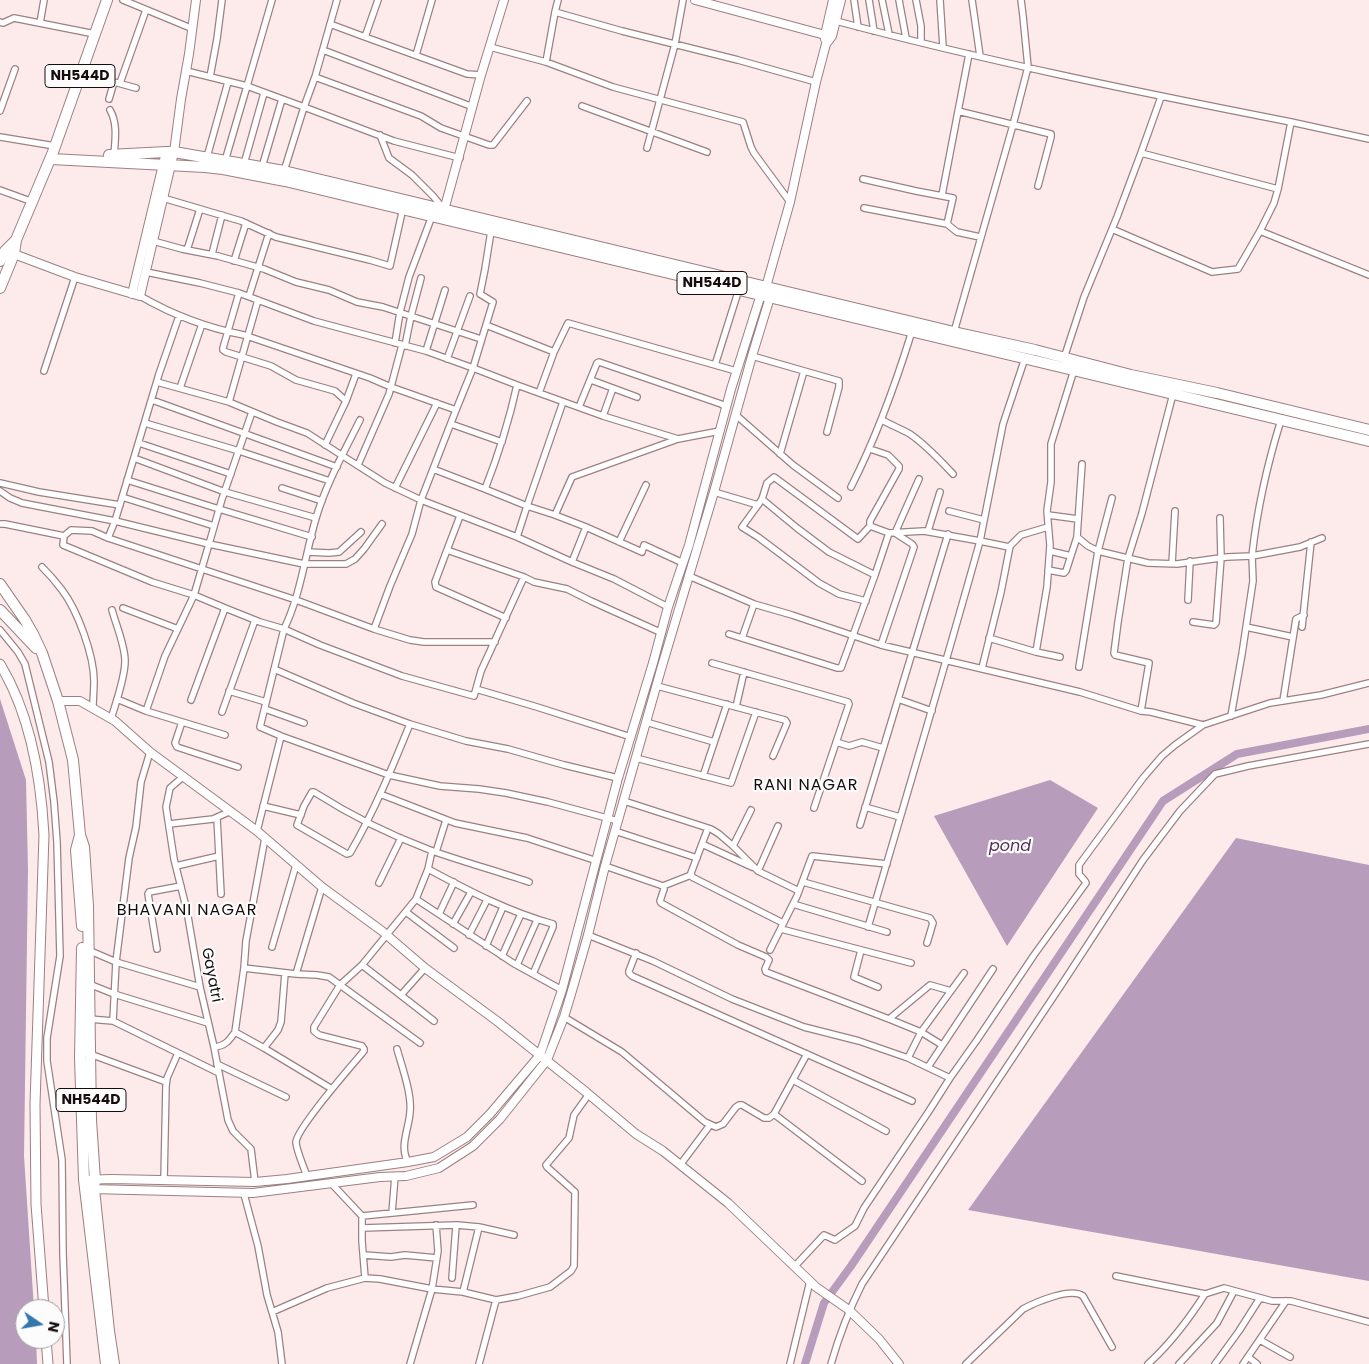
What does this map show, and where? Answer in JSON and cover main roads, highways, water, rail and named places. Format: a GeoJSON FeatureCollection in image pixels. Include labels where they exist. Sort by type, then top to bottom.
{"type":"FeatureCollection","features":[{"type":"Feature","properties":{"kind":"highway","name":"NH544D"},"geometry":{"type":"LineString","coordinates":[[0,262],[6,251],[16,240],[33,202],[53,152],[106,0]]}},
{"type":"Feature","properties":{"kind":"highway","name":"NH544D"},"geometry":{"type":"LineString","coordinates":[[53,152],[114,156],[170,152],[262,167],[440,215],[491,231],[548,240],[739,289],[767,291],[912,331],[1369,441]]}},
{"type":"Feature","properties":{"kind":"highway","name":"NH544D"},"geometry":{"type":"LineString","coordinates":[[53,152],[223,169],[285,181],[1034,350],[1369,430]]}},
{"type":"Feature","properties":{"kind":"highway","name":"NH544D"},"geometry":{"type":"LineString","coordinates":[[0,288],[6,251]]}},
{"type":"Feature","properties":{"kind":"highway","name":"NH544D"},"geometry":{"type":"LineString","coordinates":[[0,584],[25,620],[42,654],[58,701],[73,760],[80,835],[84,847],[88,906],[90,1185],[114,1364]]}},
{"type":"Feature","properties":{"kind":"highway"},"geometry":{"type":"LineString","coordinates":[[0,610],[42,654]]}},
{"type":"Feature","properties":{"kind":"highway","name":"NH544D"},"geometry":{"type":"LineString","coordinates":[[80,835],[76,850],[82,925],[80,1058],[106,1364]]}},
{"type":"Feature","properties":{"kind":"main road"},"geometry":{"type":"LineString","coordinates":[[0,664],[12,686],[25,718],[33,746],[43,810],[44,835],[34,1104],[36,1204],[43,1299]]}},
{"type":"Feature","properties":{"kind":"main road"},"geometry":{"type":"LineString","coordinates":[[47,1349],[48,1364]]}},
{"type":"Feature","properties":{"kind":"water"},"geometry":{"type":"Polygon","coordinates":[[[0,699],[26,780],[28,870],[24,1156],[33,1299],[15,1299],[15,1349],[36,1349],[37,1364],[0,1364],[0,699]]]}},
{"type":"Feature","properties":{"kind":"water","name":"pond"},"geometry":{"type":"Polygon","coordinates":[[[1050,780],[1098,808],[1007,946],[934,816],[1050,780]]]}},
{"type":"Feature","properties":{"kind":"water"},"geometry":{"type":"Polygon","coordinates":[[[1236,838],[1369,865],[1369,1281],[968,1210],[1236,838]]]}},
{"type":"Feature","properties":{"kind":"waterway"},"geometry":{"type":"LineString","coordinates":[[805,1364],[824,1303],[851,1266],[1163,801],[1237,754],[1369,729]]}},
{"type":"Feature","properties":{"kind":"district","name":"RANI NAGAR"},"geometry":{"type":"Point","coordinates":[806,786]}},
{"type":"Feature","properties":{"kind":"district","name":"BHAVANI NAGAR"},"geometry":{"type":"Point","coordinates":[187,911]}}]}
